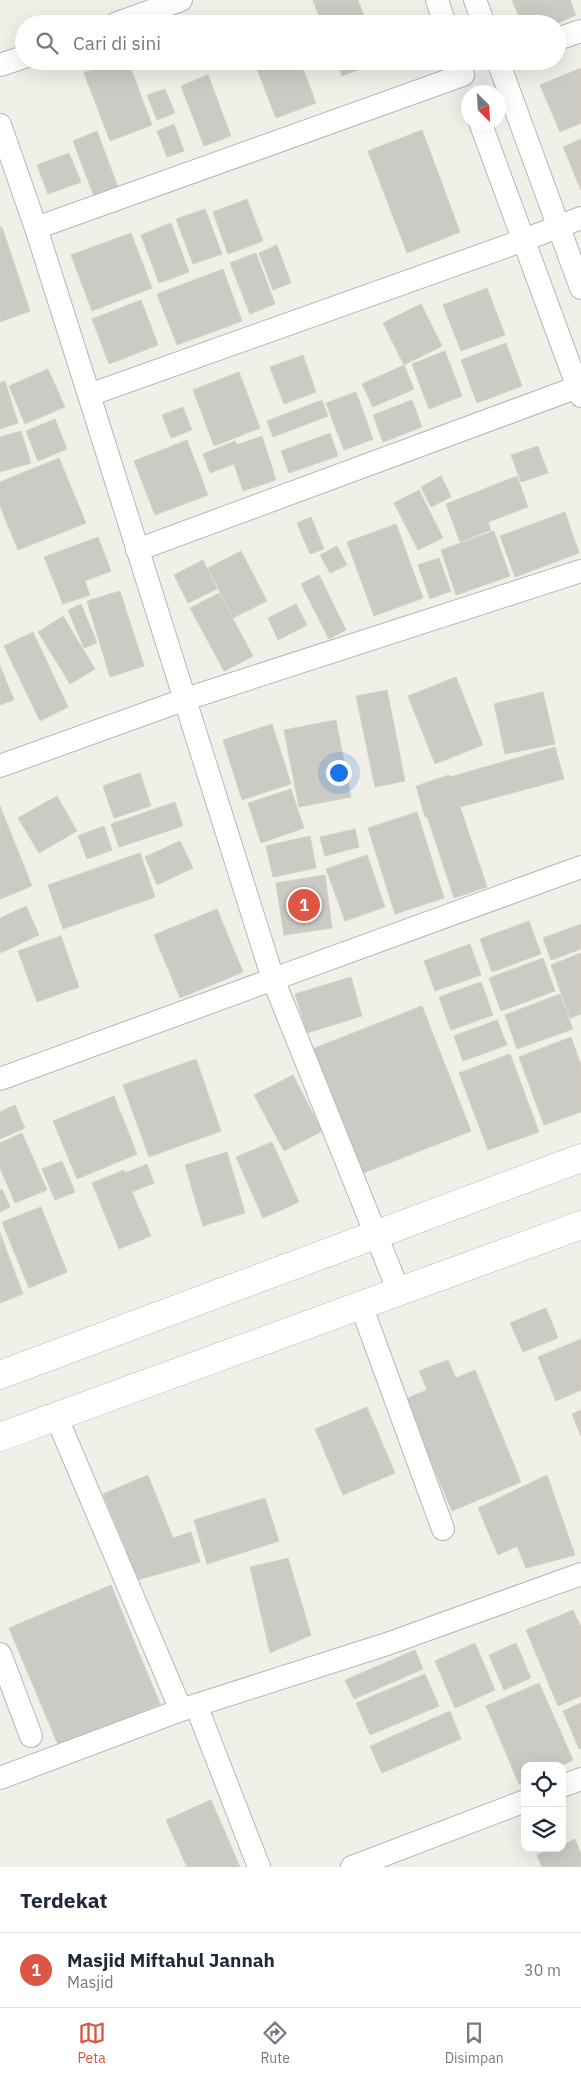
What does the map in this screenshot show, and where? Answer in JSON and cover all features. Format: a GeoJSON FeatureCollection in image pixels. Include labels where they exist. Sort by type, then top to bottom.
{"type":"FeatureCollection","features":[{"type":"Feature","properties":{"kind":"street"},"geometry":{"type":"LineString","coordinates":[[140,15],[181,0]]}},
{"type":"Feature","properties":{"kind":"street"},"geometry":{"type":"LineString","coordinates":[[437,0],[442,15]]}},
{"type":"Feature","properties":{"kind":"street"},"geometry":{"type":"LineString","coordinates":[[475,0],[481,15]]}},
{"type":"Feature","properties":{"kind":"street"},"geometry":{"type":"LineString","coordinates":[[566,36],[581,31]]}},
{"type":"Feature","properties":{"kind":"street"},"geometry":{"type":"LineString","coordinates":[[0,65],[15,60]]}},
{"type":"Feature","properties":{"kind":"street"},"geometry":{"type":"LineString","coordinates":[[501,70],[557,227],[581,288]]}},
{"type":"Feature","properties":{"kind":"street"},"geometry":{"type":"LineString","coordinates":[[36,228],[463,76]]}},
{"type":"Feature","properties":{"kind":"street"},"geometry":{"type":"LineString","coordinates":[[0,125],[36,228],[273,979],[399,1292]]}},
{"type":"Feature","properties":{"kind":"street"},"geometry":{"type":"LineString","coordinates":[[137,550],[579,392],[483,130]]}},
{"type":"Feature","properties":{"kind":"street"},"geometry":{"type":"LineString","coordinates":[[89,395],[581,218]]}},
{"type":"Feature","properties":{"kind":"street"},"geometry":{"type":"LineString","coordinates":[[0,766],[186,699],[581,571]]}},
{"type":"Feature","properties":{"kind":"street"},"geometry":{"type":"LineString","coordinates":[[0,1079],[581,867]]}},
{"type":"Feature","properties":{"kind":"street"},"geometry":{"type":"LineString","coordinates":[[0,1375],[581,1158]]}},
{"type":"Feature","properties":{"kind":"street"},"geometry":{"type":"LineString","coordinates":[[0,1437],[581,1225]]}},
{"type":"Feature","properties":{"kind":"street"},"geometry":{"type":"LineString","coordinates":[[361,1306],[443,1529]]}},
{"type":"Feature","properties":{"kind":"street"},"geometry":{"type":"LineString","coordinates":[[56,1416],[259,1867]]}},
{"type":"Feature","properties":{"kind":"street"},"geometry":{"type":"LineString","coordinates":[[0,1778],[188,1707],[387,1644],[581,1574]]}},
{"type":"Feature","properties":{"kind":"street"},"geometry":{"type":"LineString","coordinates":[[0,1654],[31,1736]]}},
{"type":"Feature","properties":{"kind":"street"},"geometry":{"type":"LineString","coordinates":[[566,1785],[581,1779]]}},
{"type":"Feature","properties":{"kind":"street"},"geometry":{"type":"LineString","coordinates":[[352,1867],[521,1803]]}},
{"type":"Feature","properties":{"kind":"building"},"geometry":{"type":"Polygon","coordinates":[[[313,0],[358,0],[364,15],[319,15],[313,0]]]}},
{"type":"Feature","properties":{"kind":"building"},"geometry":{"type":"Polygon","coordinates":[[[512,0],[570,0],[576,15],[566,20],[566,15],[518,15],[512,0]]]}},
{"type":"Feature","properties":{"kind":"building"},"geometry":{"type":"Polygon","coordinates":[[[581,68],[581,123],[560,132],[540,85],[581,68]]]}},
{"type":"Feature","properties":{"kind":"building"},"geometry":{"type":"Polygon","coordinates":[[[92,70],[131,70],[152,125],[110,141],[84,73],[92,70]]]}},
{"type":"Feature","properties":{"kind":"building"},"geometry":{"type":"Polygon","coordinates":[[[257,70],[303,70],[316,103],[276,118],[257,70]]]}},
{"type":"Feature","properties":{"kind":"building"},"geometry":{"type":"Polygon","coordinates":[[[340,70],[358,70],[342,76],[340,70]]]}},
{"type":"Feature","properties":{"kind":"building"},"geometry":{"type":"Polygon","coordinates":[[[208,75],[231,136],[204,146],[181,86],[208,75]]]}},
{"type":"Feature","properties":{"kind":"building"},"geometry":{"type":"Polygon","coordinates":[[[165,89],[175,113],[157,120],[147,95],[165,89]]]}},
{"type":"Feature","properties":{"kind":"building"},"geometry":{"type":"Polygon","coordinates":[[[174,124],[184,151],[167,157],[157,131],[174,124]]]}},
{"type":"Feature","properties":{"kind":"building"},"geometry":{"type":"Polygon","coordinates":[[[422,130],[460,232],[407,253],[368,151],[422,130]]]}},
{"type":"Feature","properties":{"kind":"building"},"geometry":{"type":"Polygon","coordinates":[[[97,131],[119,190],[95,199],[73,141],[97,131]]]}},
{"type":"Feature","properties":{"kind":"building"},"geometry":{"type":"Polygon","coordinates":[[[581,139],[581,190],[563,147],[581,139]]]}},
{"type":"Feature","properties":{"kind":"building"},"geometry":{"type":"Polygon","coordinates":[[[69,153],[81,182],[48,194],[37,165],[69,153]]]}},
{"type":"Feature","properties":{"kind":"building"},"geometry":{"type":"Polygon","coordinates":[[[247,199],[263,241],[228,254],[213,212],[247,199]]]}},
{"type":"Feature","properties":{"kind":"building"},"geometry":{"type":"Polygon","coordinates":[[[205,209],[222,254],[193,264],[176,219],[205,209]]]}},
{"type":"Feature","properties":{"kind":"building"},"geometry":{"type":"Polygon","coordinates":[[[171,223],[189,272],[159,283],[141,235],[171,223]]]}},
{"type":"Feature","properties":{"kind":"building"},"geometry":{"type":"Polygon","coordinates":[[[0,227],[2,227],[30,311],[0,322],[0,227]]]}},
{"type":"Feature","properties":{"kind":"building"},"geometry":{"type":"Polygon","coordinates":[[[131,233],[152,288],[92,311],[71,255],[131,233]]]}},
{"type":"Feature","properties":{"kind":"building"},"geometry":{"type":"Polygon","coordinates":[[[277,245],[291,283],[273,290],[259,253],[277,245]]]}},
{"type":"Feature","properties":{"kind":"building"},"geometry":{"type":"Polygon","coordinates":[[[256,253],[275,304],[250,314],[230,263],[256,253]]]}},
{"type":"Feature","properties":{"kind":"building"},"geometry":{"type":"Polygon","coordinates":[[[223,269],[242,321],[177,345],[157,294],[223,269]]]}},
{"type":"Feature","properties":{"kind":"building"},"geometry":{"type":"Polygon","coordinates":[[[487,288],[505,335],[461,351],[443,305],[487,288]]]}},
{"type":"Feature","properties":{"kind":"building"},"geometry":{"type":"Polygon","coordinates":[[[141,300],[158,345],[109,364],[92,319],[141,300]]]}},
{"type":"Feature","properties":{"kind":"building"},"geometry":{"type":"Polygon","coordinates":[[[421,304],[442,346],[404,365],[383,323],[421,304]]]}},
{"type":"Feature","properties":{"kind":"building"},"geometry":{"type":"Polygon","coordinates":[[[506,343],[522,386],[477,403],[461,360],[506,343]]]}},
{"type":"Feature","properties":{"kind":"building"},"geometry":{"type":"Polygon","coordinates":[[[445,351],[462,396],[429,409],[412,364],[445,351]]]}},
{"type":"Feature","properties":{"kind":"building"},"geometry":{"type":"Polygon","coordinates":[[[303,355],[316,392],[284,404],[270,367],[303,355]]]}},
{"type":"Feature","properties":{"kind":"building"},"geometry":{"type":"Polygon","coordinates":[[[404,365],[414,389],[373,407],[362,384],[404,365]]]}},
{"type":"Feature","properties":{"kind":"building"},"geometry":{"type":"Polygon","coordinates":[[[48,369],[65,407],[25,424],[9,386],[48,369]]]}},
{"type":"Feature","properties":{"kind":"building"},"geometry":{"type":"Polygon","coordinates":[[[239,372],[260,428],[214,446],[193,390],[239,372]]]}},
{"type":"Feature","properties":{"kind":"building"},"geometry":{"type":"Polygon","coordinates":[[[5,381],[18,423],[0,429],[0,383],[5,381]]]}},
{"type":"Feature","properties":{"kind":"building"},"geometry":{"type":"Polygon","coordinates":[[[356,392],[373,439],[344,450],[326,403],[356,392]]]}},
{"type":"Feature","properties":{"kind":"building"},"geometry":{"type":"Polygon","coordinates":[[[322,400],[328,416],[273,437],[267,421],[322,400]]]}},
{"type":"Feature","properties":{"kind":"building"},"geometry":{"type":"Polygon","coordinates":[[[412,400],[422,427],[383,442],[373,415],[412,400]]]}},
{"type":"Feature","properties":{"kind":"building"},"geometry":{"type":"Polygon","coordinates":[[[183,407],[192,430],[171,438],[162,415],[183,407]]]}},
{"type":"Feature","properties":{"kind":"building"},"geometry":{"type":"Polygon","coordinates":[[[55,419],[67,449],[38,461],[26,431],[55,419]]]}},
{"type":"Feature","properties":{"kind":"building"},"geometry":{"type":"Polygon","coordinates":[[[21,431],[31,463],[0,472],[0,437],[21,431]]]}},
{"type":"Feature","properties":{"kind":"building"},"geometry":{"type":"Polygon","coordinates":[[[330,433],[338,456],[289,473],[281,451],[330,433]]]}},
{"type":"Feature","properties":{"kind":"building"},"geometry":{"type":"Polygon","coordinates":[[[262,436],[276,480],[243,491],[234,464],[210,473],[203,454],[235,441],[237,445],[262,436]]]}},
{"type":"Feature","properties":{"kind":"building"},"geometry":{"type":"Polygon","coordinates":[[[187,440],[208,495],[155,515],[134,461],[187,440]]]}},
{"type":"Feature","properties":{"kind":"building"},"geometry":{"type":"Polygon","coordinates":[[[538,446],[548,473],[521,482],[511,455],[538,446]]]}},
{"type":"Feature","properties":{"kind":"building"},"geometry":{"type":"Polygon","coordinates":[[[59,458],[86,523],[18,550],[0,506],[0,482],[59,458]]]}},
{"type":"Feature","properties":{"kind":"building"},"geometry":{"type":"Polygon","coordinates":[[[441,476],[451,497],[431,507],[421,487],[441,476]]]}},
{"type":"Feature","properties":{"kind":"building"},"geometry":{"type":"Polygon","coordinates":[[[517,476],[528,507],[488,522],[491,530],[460,542],[446,504],[517,476]]]}},
{"type":"Feature","properties":{"kind":"building"},"geometry":{"type":"Polygon","coordinates":[[[419,490],[443,538],[418,550],[394,503],[419,490]]]}},
{"type":"Feature","properties":{"kind":"building"},"geometry":{"type":"Polygon","coordinates":[[[565,512],[579,553],[515,577],[500,536],[565,512]]]}},
{"type":"Feature","properties":{"kind":"building"},"geometry":{"type":"Polygon","coordinates":[[[311,517],[324,549],[310,554],[297,523],[311,517]]]}},
{"type":"Feature","properties":{"kind":"building"},"geometry":{"type":"Polygon","coordinates":[[[396,524],[423,598],[374,616],[347,542],[396,524]]]}},
{"type":"Feature","properties":{"kind":"building"},"geometry":{"type":"Polygon","coordinates":[[[494,531],[510,576],[456,595],[441,550],[494,531]]]}},
{"type":"Feature","properties":{"kind":"building"},"geometry":{"type":"Polygon","coordinates":[[[98,537],[111,571],[85,581],[90,595],[63,604],[44,557],[98,537]]]}},
{"type":"Feature","properties":{"kind":"building"},"geometry":{"type":"Polygon","coordinates":[[[337,546],[347,565],[330,573],[320,555],[337,546]]]}},
{"type":"Feature","properties":{"kind":"building"},"geometry":{"type":"Polygon","coordinates":[[[241,551],[267,601],[233,618],[208,568],[241,551]]]}},
{"type":"Feature","properties":{"kind":"building"},"geometry":{"type":"Polygon","coordinates":[[[439,558],[451,591],[430,599],[418,565],[439,558]]]}},
{"type":"Feature","properties":{"kind":"building"},"geometry":{"type":"Polygon","coordinates":[[[203,560],[217,589],[188,603],[174,575],[203,560]]]}},
{"type":"Feature","properties":{"kind":"building"},"geometry":{"type":"Polygon","coordinates":[[[319,575],[346,630],[329,639],[301,584],[319,575]]]}},
{"type":"Feature","properties":{"kind":"building"},"geometry":{"type":"Polygon","coordinates":[[[120,591],[144,666],[110,677],[87,601],[120,591]]]}},
{"type":"Feature","properties":{"kind":"building"},"geometry":{"type":"Polygon","coordinates":[[[219,593],[253,656],[224,671],[190,608],[219,593]]]}},
{"type":"Feature","properties":{"kind":"building"},"geometry":{"type":"Polygon","coordinates":[[[81,604],[97,643],[84,648],[68,610],[81,604]]]}},
{"type":"Feature","properties":{"kind":"building"},"geometry":{"type":"Polygon","coordinates":[[[296,604],[307,625],[278,640],[268,618],[296,604]]]}},
{"type":"Feature","properties":{"kind":"building"},"geometry":{"type":"Polygon","coordinates":[[[63,616],[95,669],[70,684],[38,632],[63,616]]]}},
{"type":"Feature","properties":{"kind":"building"},"geometry":{"type":"Polygon","coordinates":[[[33,632],[68,707],[40,721],[4,646],[33,632]]]}},
{"type":"Feature","properties":{"kind":"building"},"geometry":{"type":"Polygon","coordinates":[[[0,666],[14,700],[0,705],[0,666]]]}},
{"type":"Feature","properties":{"kind":"building"},"geometry":{"type":"Polygon","coordinates":[[[456,677],[483,745],[435,764],[408,696],[456,677]]]}},
{"type":"Feature","properties":{"kind":"building"},"geometry":{"type":"Polygon","coordinates":[[[387,690],[405,781],[375,787],[356,696],[387,690]]]}},
{"type":"Feature","properties":{"kind":"building"},"geometry":{"type":"Polygon","coordinates":[[[543,692],[555,744],[505,754],[494,704],[543,692]]]}},
{"type":"Feature","properties":{"kind":"building"},"geometry":{"type":"Polygon","coordinates":[[[336,720],[351,797],[299,807],[284,730],[336,720]]]}},
{"type":"Feature","properties":{"kind":"building"},"geometry":{"type":"Polygon","coordinates":[[[272,724],[291,784],[242,800],[223,740],[272,724]]]}},
{"type":"Feature","properties":{"kind":"building"},"geometry":{"type":"Polygon","coordinates":[[[555,747],[564,779],[460,807],[487,887],[454,898],[416,786],[449,775],[450,777],[555,747]]]}},
{"type":"Feature","properties":{"kind":"building"},"geometry":{"type":"Polygon","coordinates":[[[140,773],[151,806],[114,818],[103,786],[140,773]]]}},
{"type":"Feature","properties":{"kind":"building"},"geometry":{"type":"Polygon","coordinates":[[[291,789],[304,828],[261,843],[248,803],[291,789]]]}},
{"type":"Feature","properties":{"kind":"building"},"geometry":{"type":"Polygon","coordinates":[[[57,796],[77,831],[39,853],[18,818],[57,796]]]}},
{"type":"Feature","properties":{"kind":"building"},"geometry":{"type":"Polygon","coordinates":[[[175,802],[183,826],[119,847],[111,824],[175,802]]]}},
{"type":"Feature","properties":{"kind":"building"},"geometry":{"type":"Polygon","coordinates":[[[0,806],[32,886],[0,899],[0,806]]]}},
{"type":"Feature","properties":{"kind":"building"},"geometry":{"type":"Polygon","coordinates":[[[417,812],[444,898],[395,914],[368,828],[417,812]]]}},
{"type":"Feature","properties":{"kind":"building"},"geometry":{"type":"Polygon","coordinates":[[[104,826],[112,850],[87,859],[78,836],[104,826]]]}},
{"type":"Feature","properties":{"kind":"building"},"geometry":{"type":"Polygon","coordinates":[[[355,829],[359,847],[325,856],[320,837],[355,829]]]}},
{"type":"Feature","properties":{"kind":"building"},"geometry":{"type":"Polygon","coordinates":[[[310,836],[316,868],[273,877],[266,846],[310,836]]]}},
{"type":"Feature","properties":{"kind":"building"},"geometry":{"type":"Polygon","coordinates":[[[180,841],[193,868],[157,885],[145,857],[180,841]]]}},
{"type":"Feature","properties":{"kind":"building"},"geometry":{"type":"Polygon","coordinates":[[[140,853],[155,897],[63,929],[48,885],[140,853]]]}},
{"type":"Feature","properties":{"kind":"building"},"geometry":{"type":"Polygon","coordinates":[[[367,855],[385,907],[345,921],[326,869],[367,855]]]}},
{"type":"Feature","properties":{"kind":"building"},"geometry":{"type":"Polygon","coordinates":[[[325,875],[332,928],[284,935],[276,883],[325,875]]]}},
{"type":"Feature","properties":{"kind":"building"},"geometry":{"type":"Polygon","coordinates":[[[26,906],[39,935],[0,953],[0,918],[26,906]]]}},
{"type":"Feature","properties":{"kind":"building"},"geometry":{"type":"Polygon","coordinates":[[[217,909],[243,972],[180,998],[154,935],[217,909]]]}},
{"type":"Feature","properties":{"kind":"building"},"geometry":{"type":"Polygon","coordinates":[[[529,921],[541,954],[492,972],[480,939],[529,921]]]}},
{"type":"Feature","properties":{"kind":"building"},"geometry":{"type":"Polygon","coordinates":[[[581,924],[581,949],[551,960],[543,938],[581,924]]]}},
{"type":"Feature","properties":{"kind":"building"},"geometry":{"type":"Polygon","coordinates":[[[61,936],[79,987],[37,1002],[18,951],[61,936]]]}},
{"type":"Feature","properties":{"kind":"building"},"geometry":{"type":"Polygon","coordinates":[[[470,944],[481,975],[435,991],[424,961],[470,944]]]}},
{"type":"Feature","properties":{"kind":"building"},"geometry":{"type":"Polygon","coordinates":[[[581,953],[581,1014],[570,1018],[551,965],[581,953]]]}},
{"type":"Feature","properties":{"kind":"building"},"geometry":{"type":"Polygon","coordinates":[[[543,958],[555,991],[501,1011],[489,978],[543,958]]]}},
{"type":"Feature","properties":{"kind":"building"},"geometry":{"type":"Polygon","coordinates":[[[351,977],[362,1016],[307,1033],[295,994],[351,977]]]}},
{"type":"Feature","properties":{"kind":"building"},"geometry":{"type":"Polygon","coordinates":[[[481,982],[493,1015],[451,1030],[439,997],[481,982]]]}},
{"type":"Feature","properties":{"kind":"building"},"geometry":{"type":"Polygon","coordinates":[[[560,994],[573,1029],[517,1049],[505,1015],[560,994]]]}},
{"type":"Feature","properties":{"kind":"building"},"geometry":{"type":"Polygon","coordinates":[[[422,1006],[471,1131],[361,1174],[312,1049],[422,1006]]]}},
{"type":"Feature","properties":{"kind":"building"},"geometry":{"type":"Polygon","coordinates":[[[497,1020],[507,1045],[463,1061],[454,1036],[497,1020]]]}},
{"type":"Feature","properties":{"kind":"building"},"geometry":{"type":"Polygon","coordinates":[[[571,1037],[581,1065],[581,1112],[544,1125],[519,1057],[571,1037]]]}},
{"type":"Feature","properties":{"kind":"building"},"geometry":{"type":"Polygon","coordinates":[[[510,1054],[539,1132],[488,1150],[459,1073],[510,1054]]]}},
{"type":"Feature","properties":{"kind":"building"},"geometry":{"type":"Polygon","coordinates":[[[196,1059],[221,1131],[149,1157],[123,1085],[196,1059]]]}},
{"type":"Feature","properties":{"kind":"building"},"geometry":{"type":"Polygon","coordinates":[[[293,1075],[322,1131],[284,1151],[254,1095],[293,1075]]]}},
{"type":"Feature","properties":{"kind":"building"},"geometry":{"type":"Polygon","coordinates":[[[114,1096],[137,1154],[77,1179],[53,1121],[114,1096]]]}},
{"type":"Feature","properties":{"kind":"building"},"geometry":{"type":"Polygon","coordinates":[[[15,1105],[25,1128],[0,1139],[0,1112],[15,1105]]]}},
{"type":"Feature","properties":{"kind":"building"},"geometry":{"type":"Polygon","coordinates":[[[22,1133],[47,1190],[15,1203],[0,1168],[0,1143],[22,1133]]]}},
{"type":"Feature","properties":{"kind":"building"},"geometry":{"type":"Polygon","coordinates":[[[272,1142],[299,1202],[263,1218],[236,1157],[272,1142]]]}},
{"type":"Feature","properties":{"kind":"building"},"geometry":{"type":"Polygon","coordinates":[[[227,1152],[245,1213],[203,1226],[185,1165],[227,1152]]]}},
{"type":"Feature","properties":{"kind":"building"},"geometry":{"type":"Polygon","coordinates":[[[62,1161],[75,1192],[55,1200],[42,1169],[62,1161]]]}},
{"type":"Feature","properties":{"kind":"building"},"geometry":{"type":"Polygon","coordinates":[[[147,1164],[154,1183],[132,1192],[151,1236],[119,1249],[92,1183],[124,1170],[125,1173],[147,1164]]]}},
{"type":"Feature","properties":{"kind":"building"},"geometry":{"type":"Polygon","coordinates":[[[2,1189],[10,1207],[0,1212],[0,1190],[2,1189]]]}},
{"type":"Feature","properties":{"kind":"building"},"geometry":{"type":"Polygon","coordinates":[[[41,1207],[67,1272],[29,1288],[2,1222],[41,1207]]]}},
{"type":"Feature","properties":{"kind":"building"},"geometry":{"type":"Polygon","coordinates":[[[0,1233],[23,1294],[0,1303],[0,1233]]]}},
{"type":"Feature","properties":{"kind":"building"},"geometry":{"type":"Polygon","coordinates":[[[546,1308],[558,1338],[523,1352],[510,1323],[546,1308]]]}},
{"type":"Feature","properties":{"kind":"building"},"geometry":{"type":"Polygon","coordinates":[[[581,1339],[581,1390],[556,1401],[538,1357],[581,1339]]]}},
{"type":"Feature","properties":{"kind":"building"},"geometry":{"type":"Polygon","coordinates":[[[448,1360],[456,1378],[475,1370],[521,1482],[452,1511],[405,1399],[427,1390],[419,1371],[448,1360]]]}},
{"type":"Feature","properties":{"kind":"building"},"geometry":{"type":"Polygon","coordinates":[[[367,1407],[395,1473],[343,1495],[315,1429],[367,1407]]]}},
{"type":"Feature","properties":{"kind":"building"},"geometry":{"type":"Polygon","coordinates":[[[581,1410],[581,1436],[572,1414],[581,1410]]]}},
{"type":"Feature","properties":{"kind":"building"},"geometry":{"type":"Polygon","coordinates":[[[148,1475],[173,1538],[191,1532],[200,1562],[131,1582],[122,1553],[127,1551],[103,1494],[148,1475]]]}},
{"type":"Feature","properties":{"kind":"building"},"geometry":{"type":"Polygon","coordinates":[[[547,1475],[575,1555],[526,1568],[517,1546],[498,1555],[478,1508],[547,1475]]]}},
{"type":"Feature","properties":{"kind":"building"},"geometry":{"type":"Polygon","coordinates":[[[265,1498],[279,1541],[207,1564],[194,1520],[265,1498]]]}},
{"type":"Feature","properties":{"kind":"building"},"geometry":{"type":"Polygon","coordinates":[[[288,1558],[311,1635],[270,1653],[250,1567],[288,1558]]]}},
{"type":"Feature","properties":{"kind":"building"},"geometry":{"type":"Polygon","coordinates":[[[111,1585],[160,1704],[59,1747],[9,1628],[111,1585]]]}},
{"type":"Feature","properties":{"kind":"building"},"geometry":{"type":"Polygon","coordinates":[[[573,1610],[581,1627],[581,1696],[558,1706],[526,1630],[573,1610]]]}},
{"type":"Feature","properties":{"kind":"building"},"geometry":{"type":"Polygon","coordinates":[[[475,1643],[495,1690],[455,1708],[435,1661],[475,1643]]]}},
{"type":"Feature","properties":{"kind":"building"},"geometry":{"type":"Polygon","coordinates":[[[516,1643],[531,1678],[504,1690],[489,1655],[516,1643]]]}},
{"type":"Feature","properties":{"kind":"building"},"geometry":{"type":"Polygon","coordinates":[[[415,1650],[423,1669],[354,1699],[345,1680],[415,1650]]]}},
{"type":"Feature","properties":{"kind":"building"},"geometry":{"type":"Polygon","coordinates":[[[425,1674],[439,1706],[370,1735],[356,1703],[425,1674]]]}},
{"type":"Feature","properties":{"kind":"building"},"geometry":{"type":"Polygon","coordinates":[[[539,1683],[573,1760],[566,1764],[521,1762],[521,1783],[519,1784],[486,1706],[539,1683]]]}},
{"type":"Feature","properties":{"kind":"building"},"geometry":{"type":"Polygon","coordinates":[[[581,1703],[581,1748],[579,1749],[563,1711],[581,1703]]]}},
{"type":"Feature","properties":{"kind":"building"},"geometry":{"type":"Polygon","coordinates":[[[450,1711],[461,1739],[382,1773],[370,1746],[450,1711]]]}},
{"type":"Feature","properties":{"kind":"building"},"geometry":{"type":"Polygon","coordinates":[[[211,1800],[240,1867],[187,1867],[166,1820],[211,1800]]]}},
{"type":"Feature","properties":{"kind":"building"},"geometry":{"type":"Polygon","coordinates":[[[575,1839],[581,1854],[581,1867],[542,1867],[537,1855],[544,1852],[566,1852],[566,1843],[575,1839]]]}},
{"type":"Feature","properties":{"kind":"place","name":"Masjid Miftahul Jannah"},"geometry":{"type":"Point","coordinates":[304,905]}}]}
